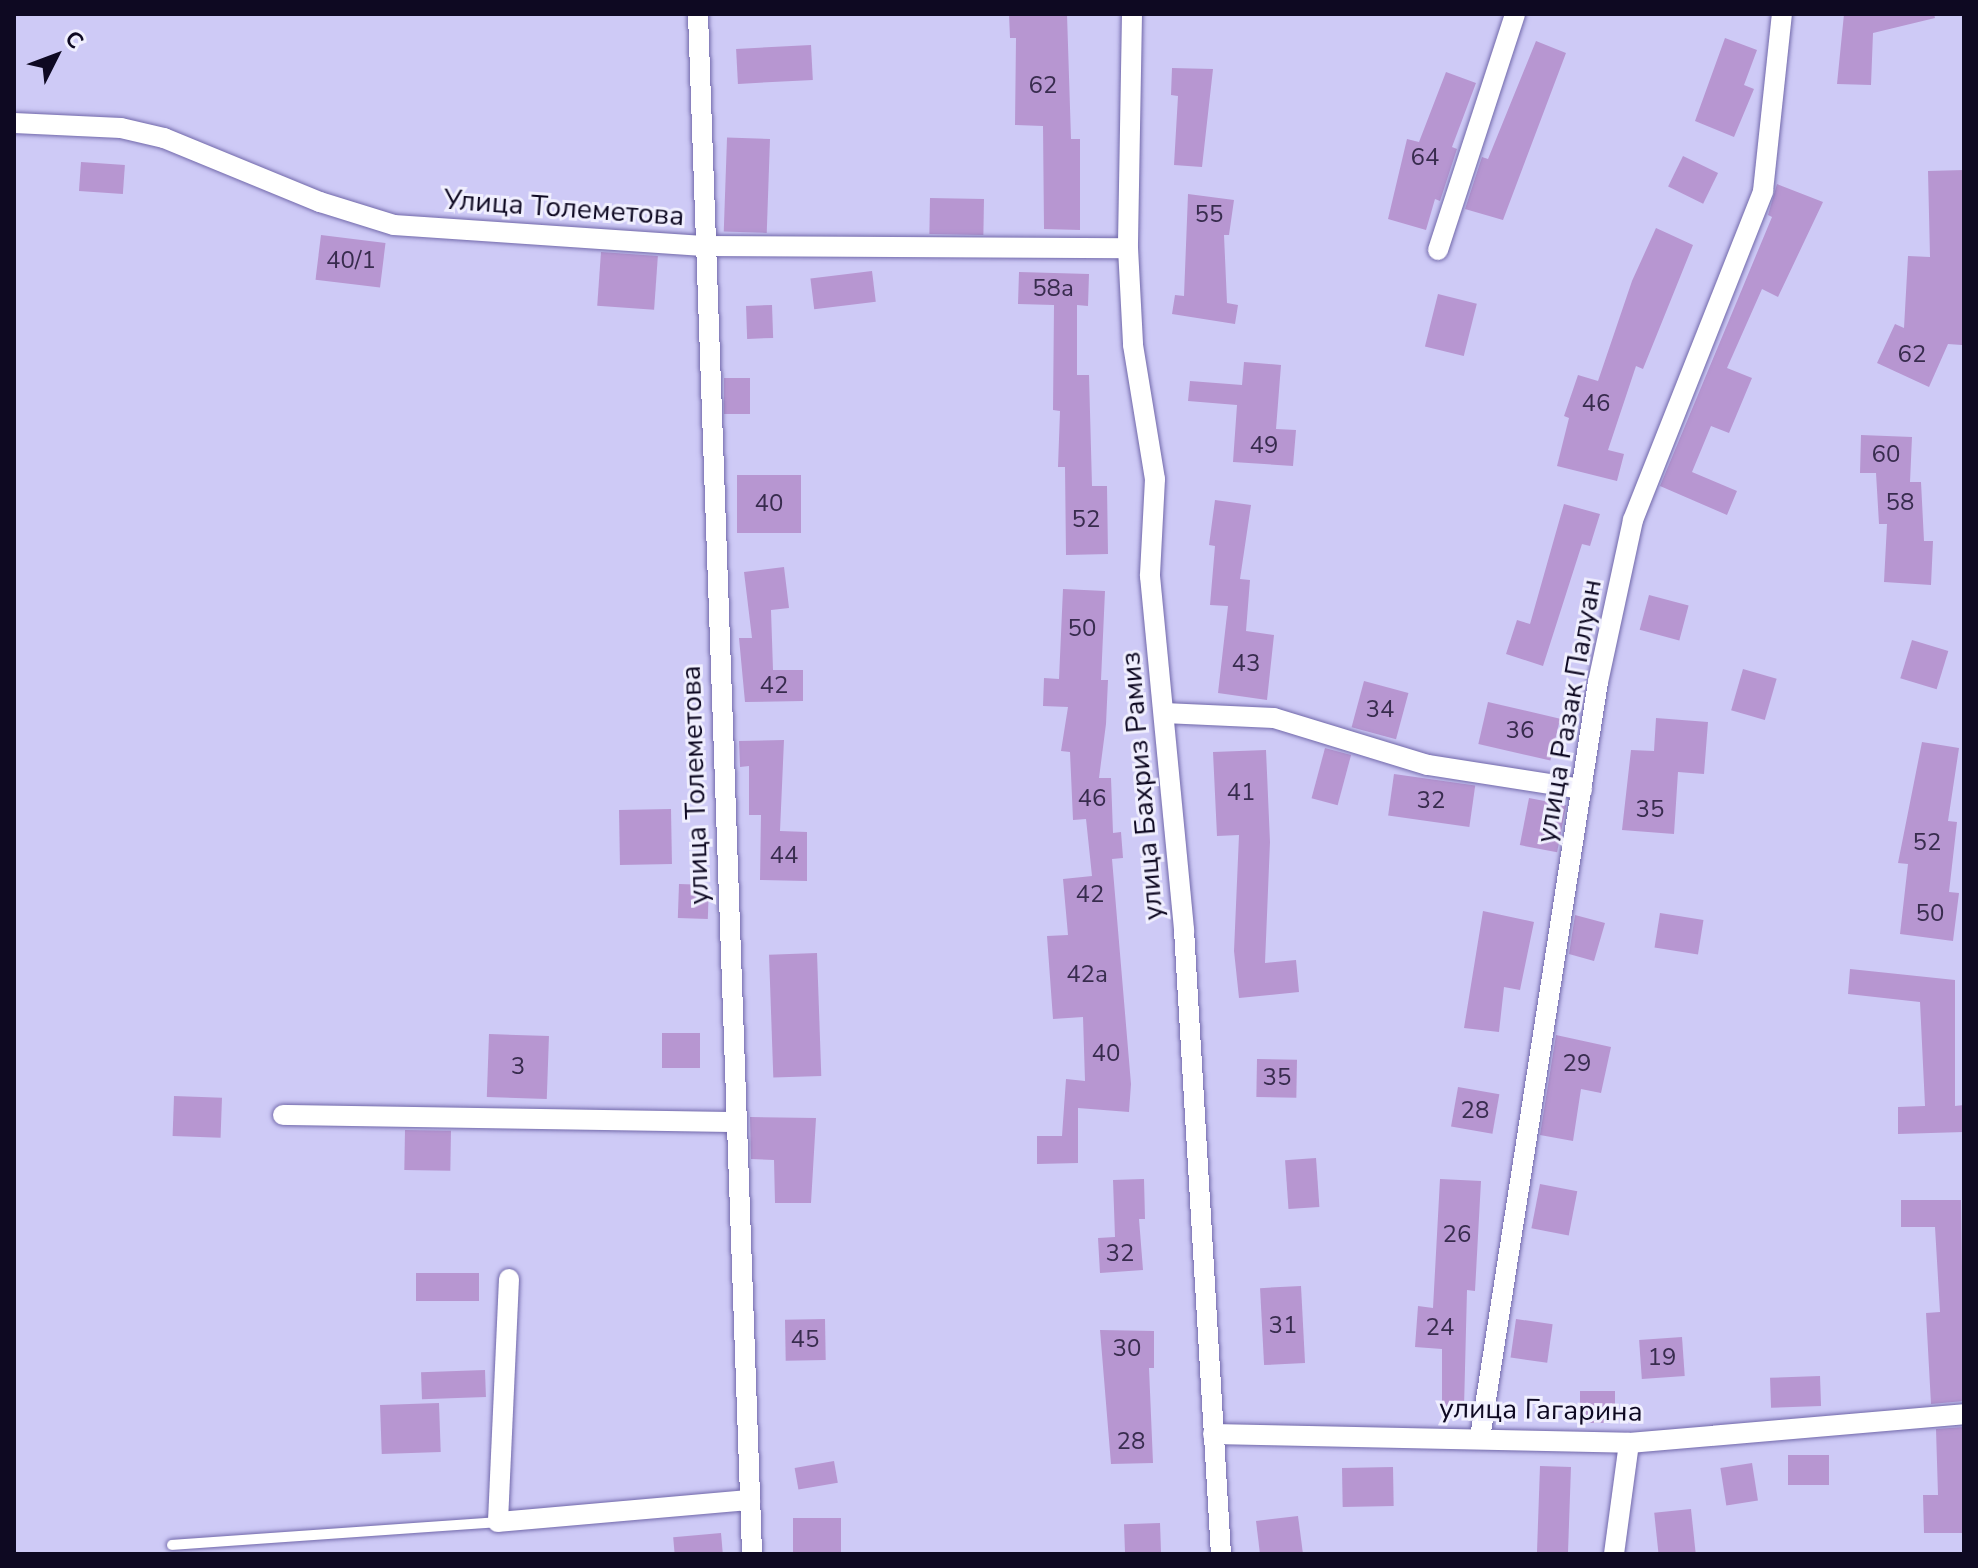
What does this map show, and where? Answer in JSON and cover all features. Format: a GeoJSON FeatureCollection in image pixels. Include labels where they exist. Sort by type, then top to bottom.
{"type":"FeatureCollection","features":[{"type":"Feature","properties":{"kind":"street","name":"улица Толеметова"},"geometry":{"type":"LineString","coordinates":[[698,14],[703,246],[752,1554]]}},
{"type":"Feature","properties":{"kind":"street","name":"улица Бахриз Рамиз"},"geometry":{"type":"LineString","coordinates":[[1132,14],[1128,248],[1133,345],[1155,479],[1150,576],[1184,930],[1221,1554]]}},
{"type":"Feature","properties":{"kind":"street"},"geometry":{"type":"LineString","coordinates":[[1438,250],[1515,14]]}},
{"type":"Feature","properties":{"kind":"street","name":"улица Разак Палуан"},"geometry":{"type":"LineString","coordinates":[[1480,1438],[1598,682],[1633,520],[1763,191],[1782,14]]}},
{"type":"Feature","properties":{"kind":"street","name":"Улица Толеметова"},"geometry":{"type":"LineString","coordinates":[[14,123],[121,128],[164,138],[320,202],[394,225],[703,246],[1128,248]]}},
{"type":"Feature","properties":{"kind":"street"},"geometry":{"type":"LineString","coordinates":[[1164,713],[1274,718],[1428,765],[1582,789]]}},
{"type":"Feature","properties":{"kind":"street"},"geometry":{"type":"LineString","coordinates":[[283,1115],[736,1122]]}},
{"type":"Feature","properties":{"kind":"street"},"geometry":{"type":"LineString","coordinates":[[509,1279],[498,1522],[750,1500]]}},
{"type":"Feature","properties":{"kind":"street","name":"улица Гагарина"},"geometry":{"type":"LineString","coordinates":[[1213,1434],[1629,1443],[1964,1414]]}},
{"type":"Feature","properties":{"kind":"street"},"geometry":{"type":"LineString","coordinates":[[1614,1554],[1629,1443]]}},
{"type":"Feature","properties":{"kind":"lane"},"geometry":{"type":"LineString","coordinates":[[172,1545],[498,1522]]}},
{"type":"Feature","properties":{"kind":"building"},"geometry":{"type":"Polygon","coordinates":[[[1009,14],[1067,14],[1071,139],[1080,139],[1080,230],[1044,229],[1043,126],[1015,125],[1016,38],[1010,38],[1009,14]]]}},
{"type":"Feature","properties":{"kind":"building"},"geometry":{"type":"Polygon","coordinates":[[[1844,14],[1934,14],[1935,18],[1873,33],[1871,85],[1837,84],[1844,14]]]}},
{"type":"Feature","properties":{"kind":"building"},"geometry":{"type":"Polygon","coordinates":[[[1725,38],[1757,50],[1744,85],[1754,89],[1734,137],[1695,121],[1725,38]]]}},
{"type":"Feature","properties":{"kind":"building"},"geometry":{"type":"Polygon","coordinates":[[[1536,41],[1566,53],[1503,220],[1465,209],[1482,157],[1488,159],[1536,41]]]}},
{"type":"Feature","properties":{"kind":"building"},"geometry":{"type":"Polygon","coordinates":[[[811,45],[813,80],[738,84],[736,49],[811,45]]]}},
{"type":"Feature","properties":{"kind":"building"},"geometry":{"type":"Polygon","coordinates":[[[1172,68],[1213,69],[1202,167],[1174,165],[1178,96],[1171,95],[1172,68]]]}},
{"type":"Feature","properties":{"kind":"building"},"geometry":{"type":"Polygon","coordinates":[[[1446,72],[1476,83],[1452,147],[1457,149],[1440,201],[1435,199],[1426,230],[1388,219],[1407,139],[1419,142],[1446,72]]]}},
{"type":"Feature","properties":{"kind":"building"},"geometry":{"type":"Polygon","coordinates":[[[727,137],[770,139],[767,233],[724,231],[727,137]]]}},
{"type":"Feature","properties":{"kind":"building"},"geometry":{"type":"Polygon","coordinates":[[[1683,156],[1718,173],[1703,204],[1668,187],[1683,156]]]}},
{"type":"Feature","properties":{"kind":"building"},"geometry":{"type":"Polygon","coordinates":[[[81,162],[125,165],[123,194],[79,191],[81,162]]]}},
{"type":"Feature","properties":{"kind":"building"},"geometry":{"type":"Polygon","coordinates":[[[1964,170],[1962,345],[1948,344],[1929,387],[1877,363],[1895,324],[1904,328],[1908,256],[1930,257],[1928,171],[1964,170]]]}},
{"type":"Feature","properties":{"kind":"building"},"geometry":{"type":"Polygon","coordinates":[[[1777,184],[1823,202],[1778,297],[1762,289],[1727,368],[1752,378],[1729,433],[1711,426],[1692,472],[1737,491],[1727,515],[1660,486],[1772,217],[1768,215],[1777,184]]]}},
{"type":"Feature","properties":{"kind":"building"},"geometry":{"type":"Polygon","coordinates":[[[1188,194],[1234,200],[1229,235],[1224,235],[1227,303],[1238,305],[1235,324],[1172,314],[1175,295],[1184,296],[1188,194]]]}},
{"type":"Feature","properties":{"kind":"building"},"geometry":{"type":"Polygon","coordinates":[[[930,198],[984,199],[983,235],[929,234],[930,198]]]}},
{"type":"Feature","properties":{"kind":"building"},"geometry":{"type":"Polygon","coordinates":[[[1656,228],[1693,245],[1643,369],[1636,366],[1608,450],[1624,454],[1617,481],[1557,466],[1569,418],[1564,416],[1578,375],[1598,381],[1632,281],[1656,228]]]}},
{"type":"Feature","properties":{"kind":"building"},"geometry":{"type":"Polygon","coordinates":[[[321,235],[386,243],[380,288],[316,280],[321,235]]]}},
{"type":"Feature","properties":{"kind":"building"},"geometry":{"type":"Polygon","coordinates":[[[601,252],[658,256],[654,310],[597,306],[601,252]]]}},
{"type":"Feature","properties":{"kind":"building"},"geometry":{"type":"Polygon","coordinates":[[[872,271],[876,302],[814,309],[810,279],[872,271]]]}},
{"type":"Feature","properties":{"kind":"building"},"geometry":{"type":"Polygon","coordinates":[[[1019,272],[1089,274],[1088,306],[1077,305],[1077,375],[1089,375],[1092,486],[1107,486],[1108,554],[1066,555],[1065,467],[1058,467],[1060,411],[1053,410],[1054,305],[1018,304],[1019,272]]]}},
{"type":"Feature","properties":{"kind":"building"},"geometry":{"type":"Polygon","coordinates":[[[1438,294],[1477,304],[1464,356],[1425,346],[1438,294]]]}},
{"type":"Feature","properties":{"kind":"building"},"geometry":{"type":"Polygon","coordinates":[[[772,305],[773,338],[747,339],[746,306],[772,305]]]}},
{"type":"Feature","properties":{"kind":"building"},"geometry":{"type":"Polygon","coordinates":[[[1244,362],[1281,365],[1276,429],[1296,430],[1293,466],[1233,462],[1237,405],[1188,401],[1190,381],[1242,385],[1244,362]]]}},
{"type":"Feature","properties":{"kind":"building"},"geometry":{"type":"Polygon","coordinates":[[[724,378],[750,378],[750,414],[724,414],[724,378]]]}},
{"type":"Feature","properties":{"kind":"building"},"geometry":{"type":"Polygon","coordinates":[[[1861,435],[1912,437],[1910,482],[1921,482],[1924,541],[1933,541],[1931,585],[1884,582],[1887,524],[1879,524],[1876,473],[1860,473],[1861,435]]]}},
{"type":"Feature","properties":{"kind":"building"},"geometry":{"type":"Polygon","coordinates":[[[737,475],[801,475],[801,533],[737,533],[737,475]]]}},
{"type":"Feature","properties":{"kind":"building"},"geometry":{"type":"Polygon","coordinates":[[[1215,500],[1251,505],[1240,579],[1250,580],[1246,631],[1274,635],[1267,700],[1218,693],[1228,606],[1210,605],[1215,546],[1209,545],[1215,500]]]}},
{"type":"Feature","properties":{"kind":"building"},"geometry":{"type":"Polygon","coordinates":[[[1564,504],[1600,514],[1590,546],[1582,544],[1543,666],[1506,654],[1517,620],[1530,624],[1564,504]]]}},
{"type":"Feature","properties":{"kind":"building"},"geometry":{"type":"Polygon","coordinates":[[[784,567],[789,608],[771,610],[773,670],[803,670],[803,701],[745,702],[739,638],[752,638],[744,572],[784,567]]]}},
{"type":"Feature","properties":{"kind":"building"},"geometry":{"type":"Polygon","coordinates":[[[1063,589],[1105,591],[1101,680],[1108,680],[1099,778],[1111,778],[1113,833],[1121,832],[1123,858],[1112,859],[1131,1084],[1129,1112],[1078,1108],[1078,1163],[1037,1164],[1037,1136],[1062,1136],[1066,1079],[1085,1081],[1083,1017],[1053,1019],[1047,936],[1068,935],[1063,879],[1092,876],[1086,819],[1073,820],[1070,752],[1061,751],[1068,707],[1043,706],[1044,678],[1059,679],[1063,589]]]}},
{"type":"Feature","properties":{"kind":"building"},"geometry":{"type":"Polygon","coordinates":[[[1649,595],[1689,606],[1679,640],[1640,630],[1649,595]]]}},
{"type":"Feature","properties":{"kind":"building"},"geometry":{"type":"Polygon","coordinates":[[[1912,640],[1948,651],[1937,689],[1900,678],[1912,640]]]}},
{"type":"Feature","properties":{"kind":"building"},"geometry":{"type":"Polygon","coordinates":[[[1743,669],[1777,679],[1765,720],[1731,710],[1743,669]]]}},
{"type":"Feature","properties":{"kind":"building"},"geometry":{"type":"Polygon","coordinates":[[[1364,681],[1408,693],[1396,739],[1352,727],[1364,681]]]}},
{"type":"Feature","properties":{"kind":"building"},"geometry":{"type":"Polygon","coordinates":[[[1488,702],[1560,719],[1550,761],[1478,744],[1488,702]]]}},
{"type":"Feature","properties":{"kind":"building"},"geometry":{"type":"Polygon","coordinates":[[[1656,718],[1708,722],[1704,774],[1678,772],[1674,834],[1622,830],[1631,750],[1654,751],[1656,718]]]}},
{"type":"Feature","properties":{"kind":"building"},"geometry":{"type":"Polygon","coordinates":[[[784,740],[780,831],[807,832],[807,881],[760,880],[761,815],[749,815],[749,766],[740,767],[739,741],[784,740]]]}},
{"type":"Feature","properties":{"kind":"building"},"geometry":{"type":"Polygon","coordinates":[[[1922,742],[1959,748],[1948,821],[1957,822],[1949,892],[1959,893],[1953,941],[1900,934],[1908,864],[1898,863],[1922,742]]]}},
{"type":"Feature","properties":{"kind":"building"},"geometry":{"type":"Polygon","coordinates":[[[1325,748],[1351,755],[1338,805],[1312,798],[1325,748]]]}},
{"type":"Feature","properties":{"kind":"building"},"geometry":{"type":"Polygon","coordinates":[[[1266,750],[1270,842],[1265,963],[1296,960],[1299,992],[1239,998],[1234,951],[1239,835],[1217,836],[1213,752],[1266,750]]]}},
{"type":"Feature","properties":{"kind":"building"},"geometry":{"type":"Polygon","coordinates":[[[1394,774],[1475,785],[1469,827],[1388,816],[1394,774]]]}},
{"type":"Feature","properties":{"kind":"building"},"geometry":{"type":"Polygon","coordinates":[[[1529,798],[1566,805],[1557,852],[1520,845],[1529,798]]]}},
{"type":"Feature","properties":{"kind":"building"},"geometry":{"type":"Polygon","coordinates":[[[671,809],[672,864],[620,865],[619,810],[671,809]]]}},
{"type":"Feature","properties":{"kind":"building"},"geometry":{"type":"Polygon","coordinates":[[[679,884],[709,885],[708,919],[678,918],[679,884]]]}},
{"type":"Feature","properties":{"kind":"building"},"geometry":{"type":"Polygon","coordinates":[[[1483,911],[1534,922],[1520,990],[1504,987],[1499,1032],[1464,1028],[1483,911]]]}},
{"type":"Feature","properties":{"kind":"building"},"geometry":{"type":"Polygon","coordinates":[[[1660,913],[1703,920],[1698,954],[1655,948],[1660,913]]]}},
{"type":"Feature","properties":{"kind":"building"},"geometry":{"type":"Polygon","coordinates":[[[1575,915],[1605,923],[1594,961],[1569,954],[1575,915]]]}},
{"type":"Feature","properties":{"kind":"building"},"geometry":{"type":"Polygon","coordinates":[[[817,953],[821,1076],[773,1078],[769,955],[817,953]]]}},
{"type":"Feature","properties":{"kind":"building"},"geometry":{"type":"Polygon","coordinates":[[[1850,969],[1955,980],[1955,1106],[1964,1105],[1964,1132],[1898,1134],[1898,1107],[1925,1106],[1920,1002],[1848,994],[1850,969]]]}},
{"type":"Feature","properties":{"kind":"building"},"geometry":{"type":"Polygon","coordinates":[[[662,1033],[700,1033],[700,1068],[662,1068],[662,1033]]]}},
{"type":"Feature","properties":{"kind":"building"},"geometry":{"type":"Polygon","coordinates":[[[489,1034],[549,1036],[547,1099],[487,1097],[489,1034]]]}},
{"type":"Feature","properties":{"kind":"building"},"geometry":{"type":"Polygon","coordinates":[[[1556,1035],[1611,1047],[1601,1093],[1581,1089],[1573,1141],[1540,1135],[1556,1035]]]}},
{"type":"Feature","properties":{"kind":"building"},"geometry":{"type":"Polygon","coordinates":[[[1257,1059],[1297,1060],[1296,1098],[1256,1097],[1257,1059]]]}},
{"type":"Feature","properties":{"kind":"building"},"geometry":{"type":"Polygon","coordinates":[[[1458,1087],[1499,1094],[1492,1134],[1451,1126],[1458,1087]]]}},
{"type":"Feature","properties":{"kind":"building"},"geometry":{"type":"Polygon","coordinates":[[[174,1096],[222,1098],[221,1138],[173,1136],[174,1096]]]}},
{"type":"Feature","properties":{"kind":"building"},"geometry":{"type":"Polygon","coordinates":[[[750,1117],[816,1118],[811,1203],[775,1203],[774,1160],[751,1159],[750,1117]]]}},
{"type":"Feature","properties":{"kind":"building"},"geometry":{"type":"Polygon","coordinates":[[[405,1130],[451,1131],[450,1171],[404,1170],[405,1130]]]}},
{"type":"Feature","properties":{"kind":"building"},"geometry":{"type":"Polygon","coordinates":[[[1316,1158],[1319,1207],[1288,1209],[1285,1160],[1316,1158]]]}},
{"type":"Feature","properties":{"kind":"building"},"geometry":{"type":"Polygon","coordinates":[[[1144,1179],[1145,1219],[1139,1219],[1143,1270],[1100,1273],[1098,1238],[1115,1237],[1113,1180],[1144,1179]]]}},
{"type":"Feature","properties":{"kind":"building"},"geometry":{"type":"Polygon","coordinates":[[[1440,1179],[1481,1181],[1475,1291],[1467,1290],[1464,1408],[1442,1407],[1442,1349],[1415,1347],[1418,1306],[1433,1308],[1440,1179]]]}},
{"type":"Feature","properties":{"kind":"building"},"geometry":{"type":"Polygon","coordinates":[[[1540,1184],[1577,1191],[1569,1235],[1531,1228],[1540,1184]]]}},
{"type":"Feature","properties":{"kind":"building"},"geometry":{"type":"Polygon","coordinates":[[[1901,1200],[1961,1200],[1964,1401],[1931,1404],[1926,1313],[1940,1312],[1935,1227],[1901,1227],[1901,1200]]]}},
{"type":"Feature","properties":{"kind":"building"},"geometry":{"type":"Polygon","coordinates":[[[416,1273],[479,1273],[479,1301],[416,1301],[416,1273]]]}},
{"type":"Feature","properties":{"kind":"building"},"geometry":{"type":"Polygon","coordinates":[[[1301,1286],[1305,1363],[1264,1365],[1260,1288],[1301,1286]]]}},
{"type":"Feature","properties":{"kind":"building"},"geometry":{"type":"Polygon","coordinates":[[[825,1319],[826,1360],[786,1361],[785,1320],[825,1319]]]}},
{"type":"Feature","properties":{"kind":"building"},"geometry":{"type":"Polygon","coordinates":[[[1516,1319],[1553,1324],[1547,1363],[1511,1358],[1516,1319]]]}},
{"type":"Feature","properties":{"kind":"building"},"geometry":{"type":"Polygon","coordinates":[[[1100,1330],[1154,1331],[1154,1368],[1149,1368],[1153,1463],[1111,1464],[1100,1330]]]}},
{"type":"Feature","properties":{"kind":"building"},"geometry":{"type":"Polygon","coordinates":[[[1682,1337],[1685,1376],[1642,1379],[1639,1340],[1682,1337]]]}},
{"type":"Feature","properties":{"kind":"building"},"geometry":{"type":"Polygon","coordinates":[[[485,1370],[486,1397],[422,1399],[421,1372],[485,1370]]]}},
{"type":"Feature","properties":{"kind":"building"},"geometry":{"type":"Polygon","coordinates":[[[1820,1376],[1821,1406],[1771,1408],[1770,1378],[1820,1376]]]}},
{"type":"Feature","properties":{"kind":"building"},"geometry":{"type":"Polygon","coordinates":[[[1580,1391],[1615,1391],[1615,1423],[1580,1423],[1580,1391]]]}},
{"type":"Feature","properties":{"kind":"building"},"geometry":{"type":"Polygon","coordinates":[[[439,1403],[441,1452],[382,1454],[380,1405],[439,1403]]]}},
{"type":"Feature","properties":{"kind":"building"},"geometry":{"type":"Polygon","coordinates":[[[1964,1427],[1964,1533],[1924,1533],[1923,1495],[1938,1495],[1936,1429],[1964,1427]]]}},
{"type":"Feature","properties":{"kind":"building"},"geometry":{"type":"Polygon","coordinates":[[[1788,1455],[1829,1455],[1829,1485],[1788,1485],[1788,1455]]]}},
{"type":"Feature","properties":{"kind":"building"},"geometry":{"type":"Polygon","coordinates":[[[834,1461],[838,1483],[798,1490],[795,1468],[834,1461]]]}},
{"type":"Feature","properties":{"kind":"building"},"geometry":{"type":"Polygon","coordinates":[[[1752,1463],[1758,1501],[1726,1506],[1720,1468],[1752,1463]]]}},
{"type":"Feature","properties":{"kind":"building"},"geometry":{"type":"Polygon","coordinates":[[[1540,1466],[1571,1467],[1568,1554],[1537,1554],[1540,1466]]]}},
{"type":"Feature","properties":{"kind":"building"},"geometry":{"type":"Polygon","coordinates":[[[1393,1467],[1394,1506],[1343,1507],[1342,1468],[1393,1467]]]}},
{"type":"Feature","properties":{"kind":"building"},"geometry":{"type":"Polygon","coordinates":[[[1691,1509],[1696,1554],[1659,1554],[1654,1513],[1691,1509]]]}},
{"type":"Feature","properties":{"kind":"building"},"geometry":{"type":"Polygon","coordinates":[[[1298,1516],[1303,1554],[1260,1554],[1256,1521],[1298,1516]]]}},
{"type":"Feature","properties":{"kind":"building"},"geometry":{"type":"Polygon","coordinates":[[[793,1518],[841,1518],[841,1554],[793,1554],[793,1518]]]}},
{"type":"Feature","properties":{"kind":"building"},"geometry":{"type":"Polygon","coordinates":[[[1160,1523],[1161,1554],[1125,1554],[1124,1524],[1160,1523]]]}},
{"type":"Feature","properties":{"kind":"building"},"geometry":{"type":"Polygon","coordinates":[[[721,1533],[723,1554],[675,1554],[673,1537],[721,1533]]]}}]}
